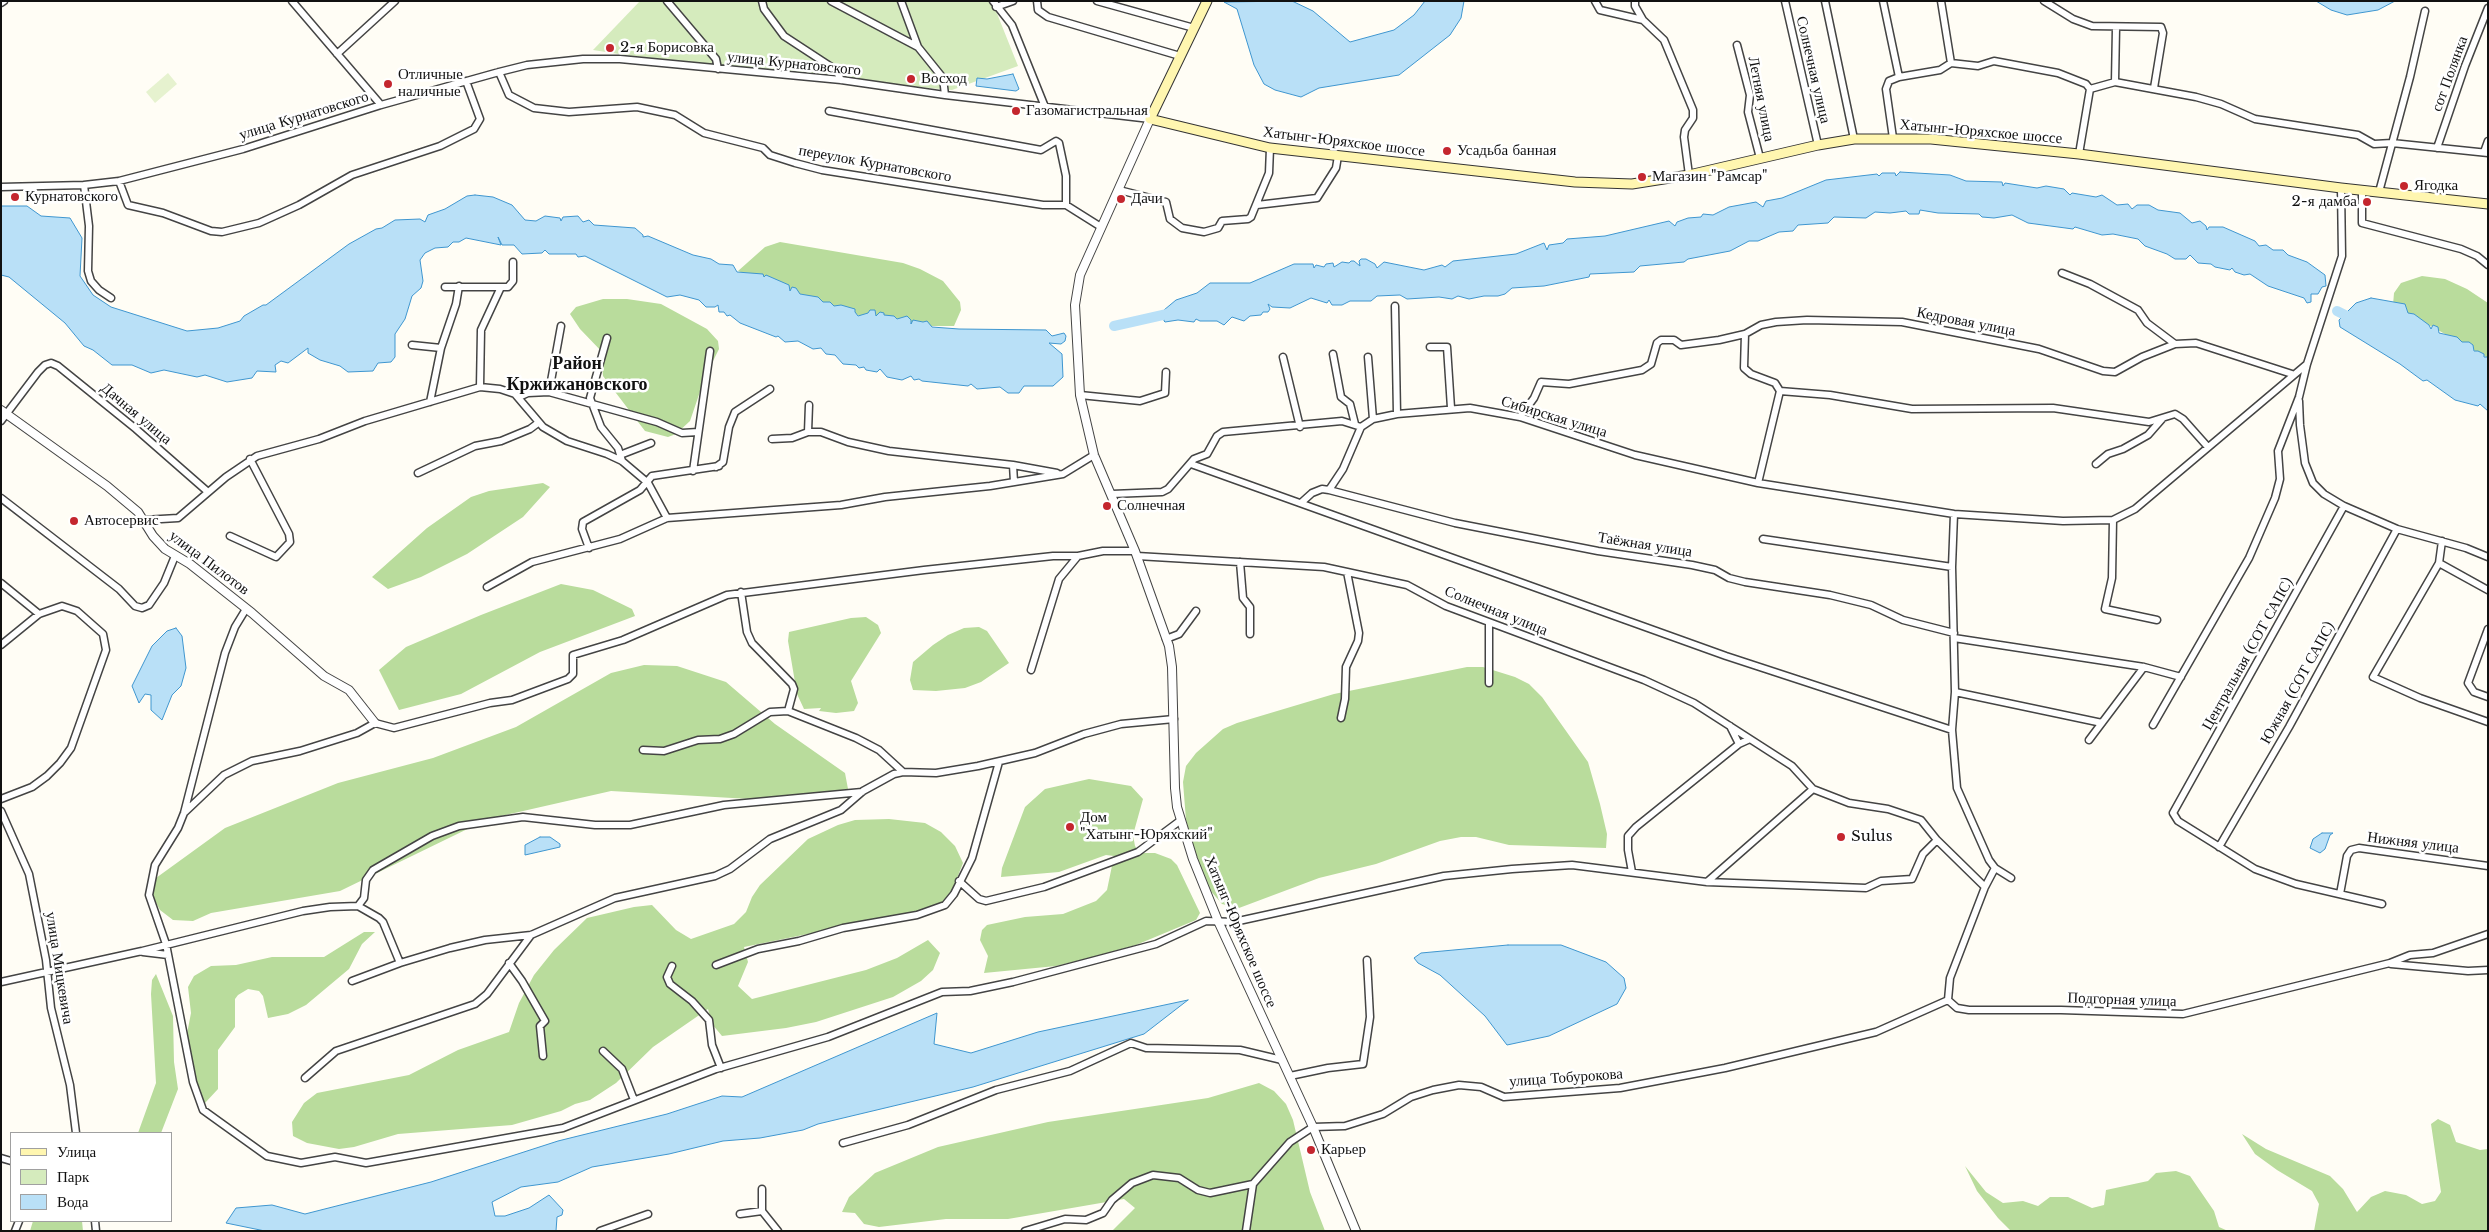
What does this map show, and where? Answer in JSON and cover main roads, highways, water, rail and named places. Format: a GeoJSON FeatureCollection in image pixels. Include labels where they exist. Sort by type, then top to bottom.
{"type":"FeatureCollection","features":[{"type":"Feature","properties":{"kind":"main road","name":"Хатынг-Юряхское шоссе"},"geometry":{"type":"LineString","coordinates":[[1207,1],[1150,120],[1270,148],[1607,184],[1647,182],[1688,175],[1818,145],[1854,139],[1932,139],[2079,154],[2341,188],[2488,204]]}},
{"type":"Feature","properties":{"kind":"water"},"geometry":{"type":"Polygon","coordinates":[[[1292,1],[1313,11],[1350,42],[1394,30],[1414,15],[1425,1],[1464,1],[1461,18],[1450,35],[1399,75],[1319,88],[1301,97],[1275,90],[1264,84],[1254,65],[1237,9],[1224,2],[1292,1]]]}},
{"type":"Feature","properties":{"kind":"water"},"geometry":{"type":"Polygon","coordinates":[[[2316,1],[2395,1],[2378,10],[2347,15],[2331,10],[2316,1]]]}},
{"type":"Feature","properties":{"kind":"water"},"geometry":{"type":"Polygon","coordinates":[[[1013,74],[1019,89],[1016,91],[976,86],[977,78],[987,79],[1013,74]]]}},
{"type":"Feature","properties":{"kind":"water"},"geometry":{"type":"Polygon","coordinates":[[[1900,172],[1950,175],[1966,181],[2002,182],[2003,186],[2005,183],[2037,188],[2046,186],[2064,189],[2070,195],[2072,193],[2096,197],[2102,195],[2117,205],[2128,204],[2132,209],[2137,205],[2149,205],[2158,210],[2180,213],[2192,223],[2200,221],[2206,226],[2207,230],[2209,227],[2223,227],[2255,241],[2259,246],[2266,245],[2273,250],[2283,250],[2288,255],[2307,262],[2325,275],[2326,286],[2322,287],[2318,294],[2311,294],[2311,302],[2307,303],[2304,298],[2268,286],[2250,274],[2244,275],[2235,272],[2232,268],[2230,270],[2215,267],[2211,264],[2198,263],[2190,255],[2186,259],[2175,259],[2145,246],[2138,239],[2113,234],[2102,235],[2075,227],[2073,229],[2028,223],[2012,215],[1994,218],[1982,217],[1979,214],[1938,213],[1920,210],[1919,214],[1909,214],[1906,211],[1875,212],[1866,218],[1834,217],[1828,223],[1798,225],[1793,231],[1779,232],[1758,241],[1749,241],[1730,251],[1688,259],[1684,262],[1640,266],[1634,272],[1590,274],[1589,277],[1544,286],[1512,288],[1505,294],[1498,296],[1469,299],[1458,296],[1452,299],[1439,297],[1407,299],[1400,295],[1377,296],[1371,301],[1350,301],[1342,305],[1332,305],[1329,300],[1327,303],[1311,298],[1290,308],[1272,307],[1268,304],[1270,309],[1268,312],[1250,316],[1244,321],[1232,317],[1224,325],[1217,321],[1200,321],[1196,319],[1194,322],[1164,321],[1164,310],[1176,300],[1197,293],[1210,283],[1250,283],[1294,264],[1313,264],[1314,268],[1316,265],[1324,267],[1326,264],[1333,263],[1334,267],[1342,262],[1349,263],[1354,261],[1360,266],[1359,261],[1366,259],[1375,264],[1377,268],[1384,262],[1424,270],[1442,265],[1445,267],[1453,261],[1516,254],[1544,243],[1547,250],[1549,245],[1563,243],[1567,239],[1605,236],[1669,221],[1675,226],[1677,222],[1688,218],[1701,217],[1703,214],[1713,215],[1729,207],[1756,202],[1763,207],[1766,201],[1782,198],[1826,180],[1877,174],[1879,176],[1882,173],[1895,173],[1896,176],[1900,172]]]}},
{"type":"Feature","properties":{"kind":"water"},"geometry":{"type":"Polygon","coordinates":[[[467,196],[493,197],[512,205],[525,220],[536,221],[545,216],[560,218],[561,221],[563,217],[578,216],[583,222],[589,220],[594,225],[635,228],[643,237],[648,236],[693,255],[711,259],[719,264],[733,265],[737,272],[763,274],[764,277],[766,275],[789,285],[790,291],[792,287],[796,288],[800,294],[818,297],[823,302],[830,302],[834,306],[841,305],[855,309],[858,316],[868,313],[870,310],[875,310],[876,316],[880,312],[884,313],[884,315],[894,316],[897,319],[907,316],[911,320],[911,324],[913,320],[927,321],[932,327],[1046,330],[1052,336],[1064,333],[1066,336],[1065,341],[1061,344],[1049,343],[1062,354],[1063,377],[1053,386],[1024,386],[1019,393],[1008,393],[1000,387],[977,389],[971,384],[968,386],[922,381],[919,379],[914,380],[911,376],[902,380],[887,377],[880,369],[877,372],[866,370],[864,367],[859,368],[856,365],[843,364],[835,355],[826,354],[821,348],[813,349],[798,341],[785,342],[778,336],[776,337],[740,323],[730,315],[727,316],[724,312],[719,312],[718,305],[706,307],[699,300],[680,295],[667,297],[585,256],[549,254],[545,250],[542,253],[522,254],[514,245],[502,245],[498,237],[501,245],[466,238],[459,242],[453,242],[448,247],[435,248],[425,253],[420,260],[423,281],[421,288],[412,296],[405,319],[395,334],[395,357],[391,362],[378,363],[373,371],[348,372],[340,366],[320,360],[308,353],[308,348],[288,363],[281,361],[275,365],[276,372],[257,371],[252,378],[227,382],[205,375],[197,377],[164,370],[151,373],[132,365],[112,365],[93,350],[84,346],[65,323],[9,277],[1,275],[1,206],[27,206],[41,216],[70,218],[82,238],[80,276],[93,295],[111,307],[187,331],[218,328],[240,321],[244,316],[266,305],[349,244],[376,229],[382,228],[395,220],[420,219],[425,222],[428,215],[445,209],[467,196]]]}},
{"type":"Feature","properties":{"kind":"water"},"geometry":{"type":"Polygon","coordinates":[[[2371,298],[2405,304],[2408,313],[2414,314],[2429,325],[2431,329],[2433,325],[2438,327],[2439,333],[2457,337],[2462,342],[2469,342],[2473,345],[2474,351],[2484,354],[2484,357],[2488,357],[2488,411],[2480,404],[2478,406],[2455,400],[2427,380],[2423,381],[2400,364],[2340,327],[2339,320],[2356,303],[2371,298]]]}},
{"type":"Feature","properties":{"kind":"water"},"geometry":{"type":"Polygon","coordinates":[[[176,628],[182,636],[186,668],[181,686],[172,695],[162,720],[151,710],[151,695],[145,694],[139,703],[132,686],[152,646],[167,631],[176,628]]]}},
{"type":"Feature","properties":{"kind":"water"},"geometry":{"type":"Polygon","coordinates":[[[2322,833],[2333,833],[2330,835],[2325,849],[2320,853],[2310,848],[2313,839],[2322,833]]]}},
{"type":"Feature","properties":{"kind":"water"},"geometry":{"type":"Polygon","coordinates":[[[540,837],[550,837],[560,844],[560,847],[525,855],[525,845],[540,837]]]}},
{"type":"Feature","properties":{"kind":"water"},"geometry":{"type":"Polygon","coordinates":[[[1508,945],[1561,945],[1606,962],[1624,978],[1626,988],[1617,1004],[1549,1036],[1507,1045],[1485,1016],[1440,975],[1418,963],[1414,958],[1421,953],[1508,945]]]}},
{"type":"Feature","properties":{"kind":"water"},"geometry":{"type":"Polygon","coordinates":[[[1188,1000],[1144,1034],[973,1087],[818,1124],[803,1130],[760,1138],[723,1141],[669,1154],[592,1167],[558,1182],[521,1187],[492,1202],[495,1216],[505,1216],[529,1208],[549,1195],[563,1210],[562,1215],[557,1217],[556,1231],[265,1231],[226,1223],[236,1208],[272,1205],[305,1214],[431,1182],[558,1141],[667,1114],[722,1096],[742,1097],[937,1013],[934,1044],[971,1053],[1038,1032],[1188,1000]]]}},
{"type":"Feature","properties":{"kind":"waterway"},"geometry":{"type":"LineString","coordinates":[[2337,311],[2357,321]]}},
{"type":"Feature","properties":{"kind":"waterway"},"geometry":{"type":"LineString","coordinates":[[1114,326],[1176,312]]}},
{"type":"Feature","properties":{"kind":"place","name":"2-я Борисовка"},"geometry":{"type":"Point","coordinates":[610,48]}},
{"type":"Feature","properties":{"kind":"place","name":"Восход"},"geometry":{"type":"Point","coordinates":[911,79]}},
{"type":"Feature","properties":{"kind":"place","name":"Отличные наличные"},"geometry":{"type":"Point","coordinates":[388,84]}},
{"type":"Feature","properties":{"kind":"place","name":"Газомагистральная"},"geometry":{"type":"Point","coordinates":[1016,111]}},
{"type":"Feature","properties":{"kind":"place","name":"Усадьба банная"},"geometry":{"type":"Point","coordinates":[1447,151]}},
{"type":"Feature","properties":{"kind":"place","name":"Магазин \"Рамсар\""},"geometry":{"type":"Point","coordinates":[1642,177]}},
{"type":"Feature","properties":{"kind":"place","name":"Ягодка"},"geometry":{"type":"Point","coordinates":[2404,186]}},
{"type":"Feature","properties":{"kind":"place","name":"Курнатовского"},"geometry":{"type":"Point","coordinates":[15,197]}},
{"type":"Feature","properties":{"kind":"place","name":"Дачи"},"geometry":{"type":"Point","coordinates":[1121,199]}},
{"type":"Feature","properties":{"kind":"place","name":"2-я дамба"},"geometry":{"type":"Point","coordinates":[2367,202]}},
{"type":"Feature","properties":{"kind":"place","name":"Солнечная"},"geometry":{"type":"Point","coordinates":[1107,506]}},
{"type":"Feature","properties":{"kind":"place","name":"Автосервис"},"geometry":{"type":"Point","coordinates":[74,521]}},
{"type":"Feature","properties":{"kind":"place","name":"Дом \"Хатынг-Юряхский\""},"geometry":{"type":"Point","coordinates":[1070,827]}},
{"type":"Feature","properties":{"kind":"place","name":"Sulus"},"geometry":{"type":"Point","coordinates":[1841,837]}},
{"type":"Feature","properties":{"kind":"place","name":"Карьер"},"geometry":{"type":"Point","coordinates":[1311,1150]}},
{"type":"Feature","properties":{"kind":"district","name":"Район Кржижановского"},"geometry":{"type":"Point","coordinates":[577,374]}}]}
